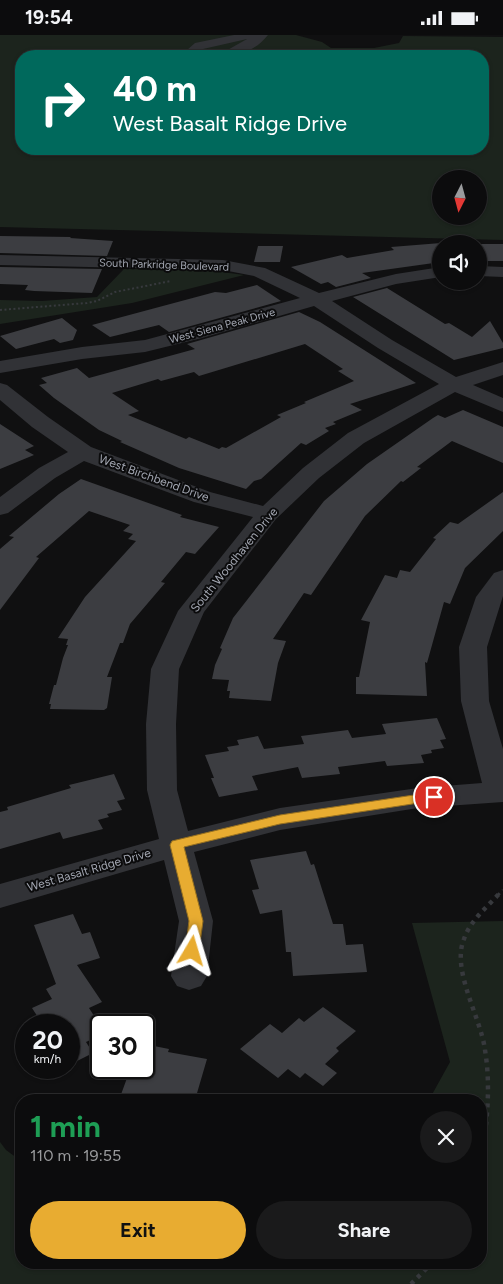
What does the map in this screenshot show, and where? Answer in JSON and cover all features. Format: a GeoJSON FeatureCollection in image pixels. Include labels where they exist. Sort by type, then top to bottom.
{"type":"FeatureCollection","features":[{"type":"Feature","properties":{"kind":"street"},"geometry":{"type":"LineString","coordinates":[[240,50],[262,35]]}},
{"type":"Feature","properties":{"kind":"street"},"geometry":{"type":"LineString","coordinates":[[193,50],[199,46],[245,36]]}},
{"type":"Feature","properties":{"kind":"street","name":"South Parkridge Boulevard"},"geometry":{"type":"LineString","coordinates":[[0,260],[223,265],[259,272],[317,299],[385,344],[454,384],[503,406]]}},
{"type":"Feature","properties":{"kind":"street"},"geometry":{"type":"LineString","coordinates":[[487,271],[503,272]]}},
{"type":"Feature","properties":{"kind":"street","name":"West Siena Peak Drive"},"geometry":{"type":"LineString","coordinates":[[0,367],[82,353],[145,346],[396,279],[432,273]]}},
{"type":"Feature","properties":{"kind":"street","name":"South Woodhaven Drive"},"geometry":{"type":"LineString","coordinates":[[188,976],[196,921],[162,790],[161,724],[165,669],[191,611],[268,514],[312,473],[356,438],[454,384],[503,368]]}},
{"type":"Feature","properties":{"kind":"street","name":"West Birchbend Drive"},"geometry":{"type":"LineString","coordinates":[[0,389],[40,422],[84,452],[129,471],[202,497],[268,514]]}},
{"type":"Feature","properties":{"kind":"street"},"geometry":{"type":"LineString","coordinates":[[0,508],[47,473],[84,452]]}},
{"type":"Feature","properties":{"kind":"street"},"geometry":{"type":"LineString","coordinates":[[501,792],[475,701],[473,647],[488,597],[503,578]]}},
{"type":"Feature","properties":{"kind":"street","name":"West Basalt Ridge Drive"},"geometry":{"type":"LineString","coordinates":[[0,896],[176,845],[290,818],[418,798],[501,792]]}},
{"type":"Feature","properties":{"kind":"path"},"geometry":{"type":"LineString","coordinates":[[0,310],[87,303],[97,301],[115,292],[173,281]]}},
{"type":"Feature","properties":{"kind":"path"},"geometry":{"type":"LineString","coordinates":[[486,1094],[486,1050],[461,962],[462,942],[480,914],[503,889]]}},
{"type":"Feature","properties":{"kind":"path"},"geometry":{"type":"LineString","coordinates":[[411,1284],[426,1269]]}},
{"type":"Feature","properties":{"kind":"shaded area"},"geometry":{"type":"Polygon","coordinates":[[[0,35],[296,35],[322,42],[331,48],[374,48],[399,43],[403,36],[503,37],[503,240],[487,240],[487,235],[432,235],[432,238],[0,227],[0,35]]]}},
{"type":"Feature","properties":{"kind":"shaded area"},"geometry":{"type":"Polygon","coordinates":[[[124,269],[207,270],[244,275],[132,303],[0,324],[0,300],[42,301],[97,297],[124,269]]]}},
{"type":"Feature","properties":{"kind":"shaded area"},"geometry":{"type":"Polygon","coordinates":[[[503,921],[503,1284],[0,1284],[0,1142],[6,1150],[15,1157],[15,1269],[487,1269],[487,1094],[432,1094],[450,1062],[412,923],[503,921]]]}},
{"type":"Feature","properties":{"kind":"building"},"geometry":{"type":"Polygon","coordinates":[[[0,236],[71,237],[113,241],[107,256],[0,253],[0,236]]]}},
{"type":"Feature","properties":{"kind":"building"},"geometry":{"type":"Polygon","coordinates":[[[432,244],[432,263],[362,273],[371,278],[336,287],[328,282],[321,284],[291,267],[342,255],[347,258],[394,250],[391,247],[432,244]]]}},
{"type":"Feature","properties":{"kind":"building"},"geometry":{"type":"Polygon","coordinates":[[[487,244],[503,244],[503,261],[487,261],[487,244]]]}},
{"type":"Feature","properties":{"kind":"building"},"geometry":{"type":"Polygon","coordinates":[[[258,246],[283,246],[280,262],[254,262],[258,246]]]}},
{"type":"Feature","properties":{"kind":"building"},"geometry":{"type":"Polygon","coordinates":[[[0,267],[102,269],[92,293],[34,291],[25,290],[28,285],[0,284],[0,267]]]}},
{"type":"Feature","properties":{"kind":"building"},"geometry":{"type":"Polygon","coordinates":[[[257,285],[281,301],[169,332],[159,325],[110,337],[92,325],[215,292],[226,293],[257,285]]]}},
{"type":"Feature","properties":{"kind":"building"},"geometry":{"type":"Polygon","coordinates":[[[387,288],[445,324],[449,323],[472,337],[490,321],[503,343],[503,348],[454,360],[353,297],[387,288]]]}},
{"type":"Feature","properties":{"kind":"building"},"geometry":{"type":"Polygon","coordinates":[[[299,312],[320,322],[416,383],[350,404],[362,410],[333,422],[336,424],[325,428],[329,431],[306,445],[301,443],[261,479],[254,481],[246,489],[179,468],[120,442],[122,441],[99,430],[39,385],[47,383],[41,378],[77,368],[89,378],[195,349],[187,344],[299,312]],[[305,344],[199,376],[194,372],[161,381],[158,379],[112,393],[139,411],[128,415],[186,439],[189,437],[219,449],[222,447],[226,448],[281,417],[277,415],[354,381],[338,371],[343,369],[305,344]]]}},
{"type":"Feature","properties":{"kind":"building"},"geometry":{"type":"Polygon","coordinates":[[[62,318],[77,330],[73,340],[60,343],[54,339],[16,349],[0,336],[62,318]]]}},
{"type":"Feature","properties":{"kind":"building"},"geometry":{"type":"Polygon","coordinates":[[[463,410],[503,427],[503,463],[452,441],[417,467],[421,468],[403,482],[401,481],[365,516],[311,595],[304,593],[273,639],[286,641],[278,663],[271,701],[229,698],[230,691],[227,691],[229,680],[212,679],[215,665],[222,649],[220,648],[233,618],[324,501],[367,464],[433,418],[438,415],[445,418],[463,410]]]}},
{"type":"Feature","properties":{"kind":"building"},"geometry":{"type":"Polygon","coordinates":[[[0,424],[34,446],[25,450],[34,455],[0,469],[0,424]]]}},
{"type":"Feature","properties":{"kind":"building"},"geometry":{"type":"Polygon","coordinates":[[[81,479],[182,515],[180,517],[219,527],[195,554],[186,552],[161,582],[165,583],[130,624],[123,643],[120,643],[107,677],[112,677],[107,708],[104,710],[50,709],[51,704],[49,704],[54,685],[56,685],[68,645],[66,645],[68,639],[58,638],[85,597],[136,541],[128,539],[133,534],[123,531],[130,525],[89,511],[36,557],[39,558],[0,610],[0,549],[14,537],[9,536],[59,494],[81,479]]]}},
{"type":"Feature","properties":{"kind":"building"},"geometry":{"type":"Polygon","coordinates":[[[503,492],[503,531],[465,568],[450,604],[444,602],[427,663],[425,662],[427,696],[356,694],[356,677],[359,677],[370,622],[361,620],[385,575],[397,578],[400,570],[410,572],[436,539],[433,538],[450,522],[458,524],[503,492]]]}},
{"type":"Feature","properties":{"kind":"building"},"geometry":{"type":"Polygon","coordinates":[[[437,718],[446,739],[440,740],[444,748],[431,750],[432,753],[421,755],[424,763],[387,766],[385,761],[338,767],[340,774],[302,778],[298,767],[252,776],[258,790],[219,797],[211,778],[214,778],[205,755],[229,751],[227,747],[239,745],[237,740],[258,736],[264,749],[304,744],[301,736],[348,730],[352,738],[386,734],[382,724],[437,718]]]}},
{"type":"Feature","properties":{"kind":"building"},"geometry":{"type":"Polygon","coordinates":[[[114,774],[125,799],[117,801],[122,810],[107,814],[109,817],[98,820],[103,829],[63,839],[60,832],[0,849],[0,812],[8,810],[7,807],[71,788],[69,785],[114,774]]]}},
{"type":"Feature","properties":{"kind":"building"},"geometry":{"type":"Polygon","coordinates":[[[306,851],[311,865],[314,864],[333,924],[343,924],[346,945],[363,944],[367,972],[293,976],[291,952],[286,952],[282,910],[260,914],[252,890],[259,889],[250,860],[306,851]]]}},
{"type":"Feature","properties":{"kind":"building"},"geometry":{"type":"Polygon","coordinates":[[[73,914],[82,934],[90,932],[100,958],[77,965],[102,1002],[89,1008],[93,1014],[90,1014],[90,1040],[86,1042],[90,1048],[90,1054],[80,1060],[80,1014],[36,1014],[32,1008],[52,999],[46,989],[56,984],[34,925],[73,914]]]}},
{"type":"Feature","properties":{"kind":"building"},"geometry":{"type":"Polygon","coordinates":[[[323,1007],[356,1031],[336,1048],[339,1051],[325,1064],[337,1073],[323,1086],[305,1073],[300,1078],[288,1069],[278,1078],[240,1049],[270,1024],[282,1033],[299,1018],[304,1022],[323,1007]]]}},
{"type":"Feature","properties":{"kind":"building"},"geometry":{"type":"Polygon","coordinates":[[[155,1046],[169,1049],[168,1052],[207,1059],[197,1094],[121,1094],[127,1079],[155,1079],[155,1046]]]}},
{"type":"Feature","properties":{"kind":"route"},"geometry":{"type":"LineString","coordinates":[[192,951],[196,921],[176,845],[280,819],[434,797]]}}]}
